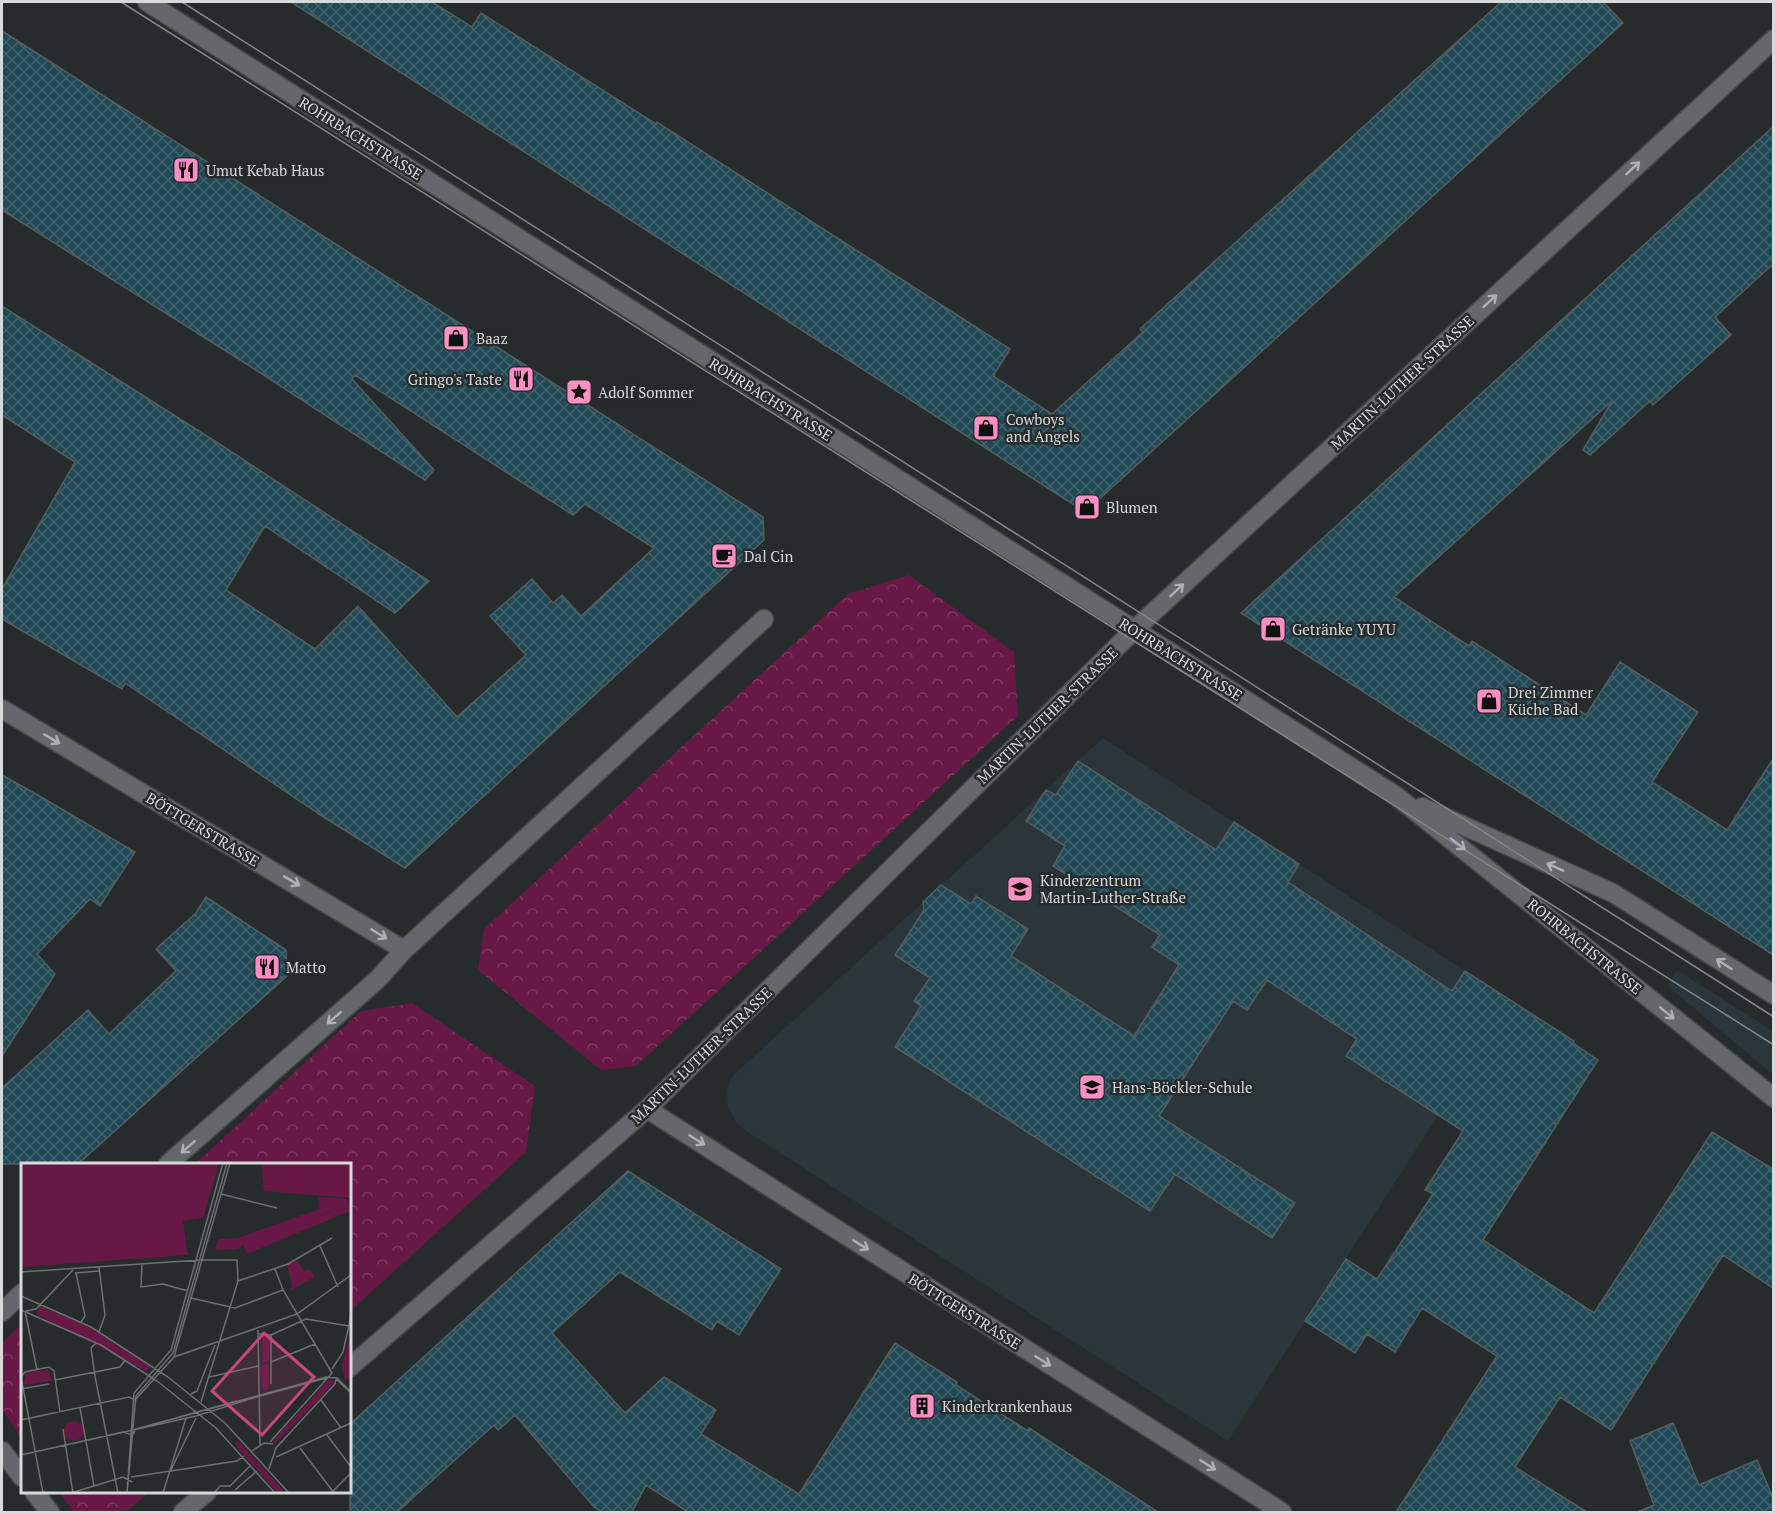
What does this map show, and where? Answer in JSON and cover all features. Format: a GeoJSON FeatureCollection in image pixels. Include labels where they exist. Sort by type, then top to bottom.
{"type":"FeatureCollection","features":[{"type":"Feature","properties":{"kind":"street","name":"ROHRBACHSTRASSE"},"geometry":{"type":"LineString","coordinates":[[147,2],[1395,795],[1773,1098]]}},
{"type":"Feature","properties":{"kind":"street","name":"MARTIN-LUTHER-STRASSE"},"geometry":{"type":"LineString","coordinates":[[351,1366],[647,1109],[1134,630],[1773,39]]}},
{"type":"Feature","properties":{"kind":"street"},"geometry":{"type":"LineString","coordinates":[[169,1163],[378,979],[404,950],[764,619]]}},
{"type":"Feature","properties":{"kind":"street","name":"BÖTTGERSTRASSE"},"geometry":{"type":"LineString","coordinates":[[2,709],[404,950]]}},
{"type":"Feature","properties":{"kind":"street","name":"ROHRBACHSTRASSE"},"geometry":{"type":"LineString","coordinates":[[1395,795],[1613,893],[1773,995]]}},
{"type":"Feature","properties":{"kind":"street","name":"BÖTTGERSTRASSE"},"geometry":{"type":"LineString","coordinates":[[647,1109],[1282,1512]]}},
{"type":"Feature","properties":{"kind":"street"},"geometry":{"type":"LineString","coordinates":[[2,1312],[21,1294]]}},
{"type":"Feature","properties":{"kind":"street"},"geometry":{"type":"LineString","coordinates":[[2,1451],[21,1476]]}},
{"type":"Feature","properties":{"kind":"street"},"geometry":{"type":"LineString","coordinates":[[36,1493],[50,1512]]}},
{"type":"Feature","properties":{"kind":"street"},"geometry":{"type":"LineString","coordinates":[[183,1512],[205,1493]]}},
{"type":"Feature","properties":{"kind":"shaded area","name":"Hans-Böckler-Schule"},"geometry":{"type":"Polygon","coordinates":[[[1103,738],[1512,1001],[1228,1441],[743,1129],[728,1108],[727,1090],[732,1077],[739,1070],[1103,738]]]}},
{"type":"Feature","properties":{"kind":"shaded area"},"geometry":{"type":"Polygon","coordinates":[[[1677,970],[1773,1031],[1773,1075],[1668,986],[1677,970]]]}},
{"type":"Feature","properties":{"kind":"green space"},"geometry":{"type":"Polygon","coordinates":[[[909,575],[1014,652],[1018,716],[636,1066],[601,1070],[478,970],[484,929],[848,594],[909,575]]]}},
{"type":"Feature","properties":{"kind":"green space"},"geometry":{"type":"Polygon","coordinates":[[[412,1003],[535,1086],[526,1152],[351,1310],[351,1163],[196,1163],[361,1011],[412,1003]]]}},
{"type":"Feature","properties":{"kind":"green space"},"geometry":{"type":"Polygon","coordinates":[[[21,1325],[21,1438],[2,1409],[2,1343],[21,1325]]]}},
{"type":"Feature","properties":{"kind":"green space"},"geometry":{"type":"Polygon","coordinates":[[[60,1493],[148,1493],[129,1510],[74,1512],[60,1493]]]}},
{"type":"Feature","properties":{"kind":"building"},"geometry":{"type":"Polygon","coordinates":[[[291,2],[432,2],[472,27],[481,13],[656,124],[657,122],[1010,349],[993,376],[1052,414],[1143,332],[1140,329],[1501,2],[1603,2],[1623,23],[1085,512],[291,2]]]}},
{"type":"Feature","properties":{"kind":"building"},"geometry":{"type":"Polygon","coordinates":[[[2,31],[763,517],[764,540],[405,868],[319,814],[125,683],[122,689],[2,619],[2,589],[75,462],[2,415],[2,306],[429,581],[395,613],[265,526],[226,590],[315,649],[358,606],[457,717],[526,655],[490,616],[532,579],[553,603],[562,595],[581,616],[654,548],[585,504],[573,515],[355,375],[352,379],[434,470],[425,480],[2,210],[2,31]]]}},
{"type":"Feature","properties":{"kind":"building"},"geometry":{"type":"Polygon","coordinates":[[[1773,127],[1773,264],[1715,317],[1731,335],[1653,405],[1650,401],[1590,455],[1583,450],[1612,401],[1394,597],[1469,646],[1472,641],[1586,715],[1620,662],[1698,712],[1652,782],[1727,830],[1773,759],[1773,955],[1241,613],[1773,127]]]}},
{"type":"Feature","properties":{"kind":"building"},"geometry":{"type":"Polygon","coordinates":[[[1078,761],[1216,850],[1234,822],[1299,864],[1288,882],[1452,991],[1465,971],[1574,1041],[1573,1043],[1598,1060],[1483,1240],[1594,1313],[1712,1132],[1773,1169],[1773,1288],[1723,1255],[1611,1430],[1560,1397],[1515,1467],[1587,1512],[1396,1512],[1497,1356],[1422,1308],[1395,1352],[1367,1334],[1355,1353],[1305,1321],[1346,1259],[1377,1279],[1433,1194],[1425,1190],[1463,1131],[1346,1056],[1357,1039],[1267,980],[1247,1010],[1233,1001],[1159,1116],[1295,1203],[1272,1238],[1175,1174],[1150,1211],[895,1047],[921,1006],[914,1001],[930,978],[895,955],[924,910],[923,902],[941,885],[971,904],[976,896],[1028,929],[1011,956],[1134,1036],[1179,965],[1152,947],[1160,935],[1053,866],[1065,846],[1026,821],[1046,790],[1056,795],[1078,761]]]}},
{"type":"Feature","properties":{"kind":"building"},"geometry":{"type":"Polygon","coordinates":[[[2,775],[135,852],[100,906],[90,899],[37,954],[55,974],[2,1056],[2,775]]]}},
{"type":"Feature","properties":{"kind":"building"},"geometry":{"type":"Polygon","coordinates":[[[206,897],[286,950],[287,976],[79,1163],[2,1164],[2,1088],[88,1010],[109,1034],[176,971],[156,949],[196,913],[206,897]]]}},
{"type":"Feature","properties":{"kind":"building"},"geometry":{"type":"Polygon","coordinates":[[[628,1171],[781,1269],[739,1335],[717,1321],[712,1330],[620,1272],[552,1333],[625,1413],[664,1377],[716,1410],[701,1434],[799,1494],[895,1343],[957,1382],[956,1385],[1028,1431],[1029,1428],[1158,1512],[688,1512],[646,1485],[632,1512],[602,1512],[594,1507],[515,1415],[498,1430],[494,1425],[397,1512],[350,1512],[351,1423],[628,1171]]]}},
{"type":"Feature","properties":{"kind":"building"},"geometry":{"type":"Polygon","coordinates":[[[1673,1423],[1699,1485],[1757,1460],[1773,1498],[1773,1512],[1637,1512],[1654,1505],[1630,1441],[1673,1423]]]}},
{"type":"Feature","properties":{"kind":"tram line"},"geometry":{"type":"LineString","coordinates":[[121,2],[1774,1045]]}},
{"type":"Feature","properties":{"kind":"tram line"},"geometry":{"type":"LineString","coordinates":[[182,2],[1774,1017]]}},
{"type":"Feature","properties":{"kind":"place","name":"Umut Kebab Haus"},"geometry":{"type":"Point","coordinates":[186,170]}},
{"type":"Feature","properties":{"kind":"place","name":"Baaz"},"geometry":{"type":"Point","coordinates":[456,338]}},
{"type":"Feature","properties":{"kind":"place","name":"Gringo's Taste"},"geometry":{"type":"Point","coordinates":[521,379]}},
{"type":"Feature","properties":{"kind":"place","name":"Adolf Sommer"},"geometry":{"type":"Point","coordinates":[579,392]}},
{"type":"Feature","properties":{"kind":"place","name":"Cowboys and Angels"},"geometry":{"type":"Point","coordinates":[986,428]}},
{"type":"Feature","properties":{"kind":"place","name":"Blumen"},"geometry":{"type":"Point","coordinates":[1087,507]}},
{"type":"Feature","properties":{"kind":"place","name":"Dal Cin"},"geometry":{"type":"Point","coordinates":[724,556]}},
{"type":"Feature","properties":{"kind":"place","name":"Getränke YUYU"},"geometry":{"type":"Point","coordinates":[1273,629]}},
{"type":"Feature","properties":{"kind":"place","name":"Drei Zimmer Küche Bad"},"geometry":{"type":"Point","coordinates":[1489,701]}},
{"type":"Feature","properties":{"kind":"place","name":"Kinderzentrum Martin-Luther-Straße"},"geometry":{"type":"Point","coordinates":[1020,889]}},
{"type":"Feature","properties":{"kind":"place","name":"Matto"},"geometry":{"type":"Point","coordinates":[267,967]}},
{"type":"Feature","properties":{"kind":"place","name":"Hans-Böckler-Schule"},"geometry":{"type":"Point","coordinates":[1092,1087]}},
{"type":"Feature","properties":{"kind":"place","name":"Kinderkrankenhaus"},"geometry":{"type":"Point","coordinates":[922,1406]}}]}
